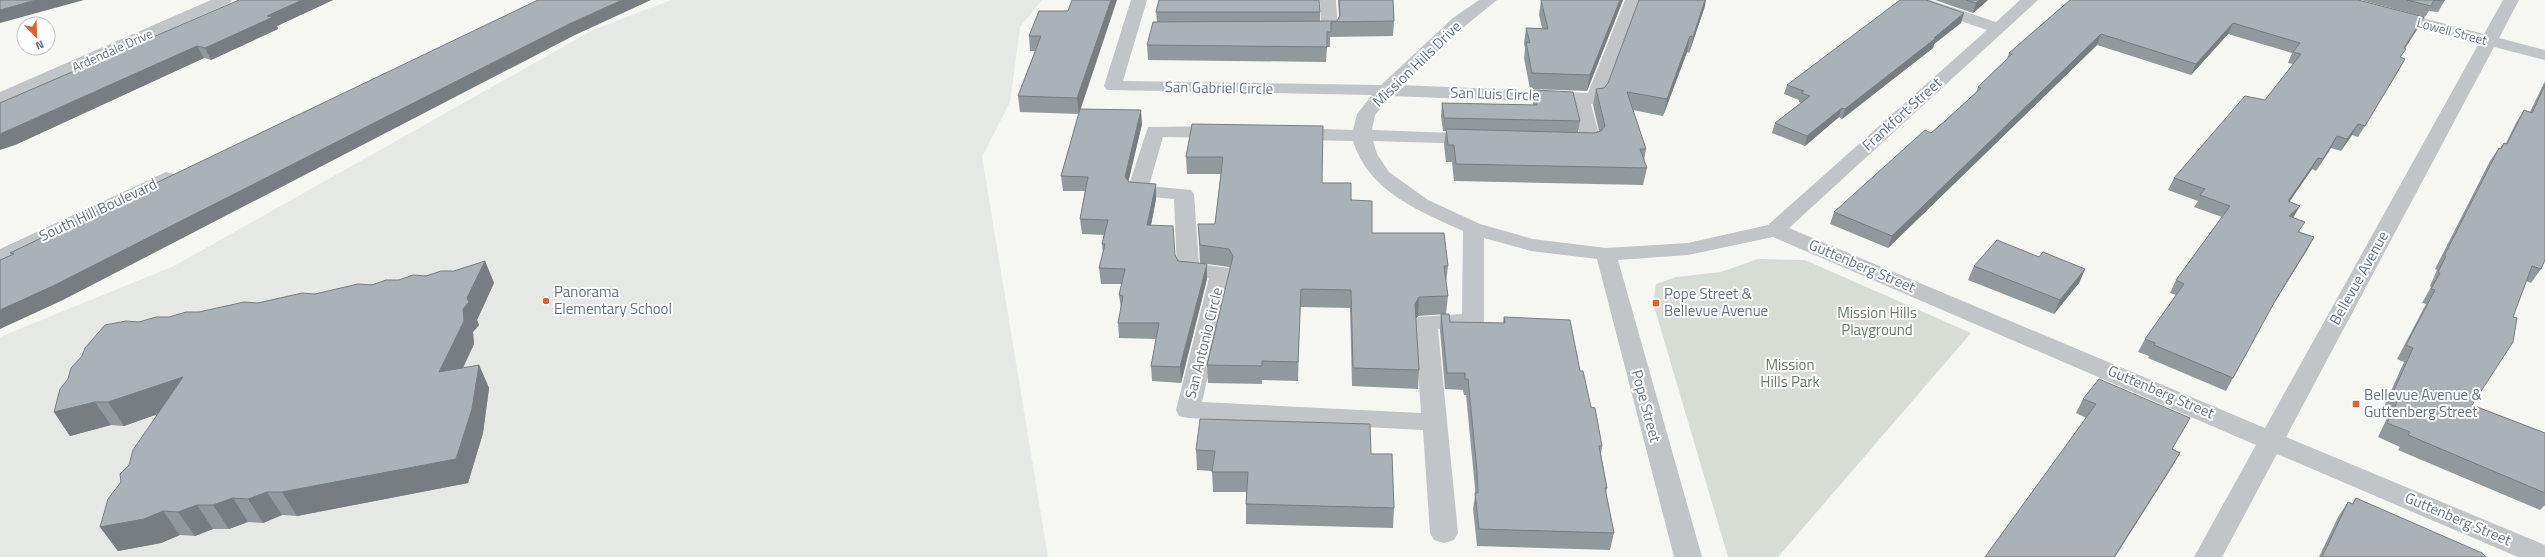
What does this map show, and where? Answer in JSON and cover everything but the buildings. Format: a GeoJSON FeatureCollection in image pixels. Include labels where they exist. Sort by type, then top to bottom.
{"type":"FeatureCollection","features":[{"type":"Feature","properties":{"kind":"street","name":"Ardendale Drive"},"geometry":{"type":"LineString","coordinates":[[0,99],[224,0]]}},
{"type":"Feature","properties":{"kind":"street","name":"San Gabriel Circle"},"geometry":{"type":"LineString","coordinates":[[1139,0],[1139,30],[1113,86],[1386,90]]}},
{"type":"Feature","properties":{"kind":"street"},"geometry":{"type":"LineString","coordinates":[[1290,30],[1330,30],[1328,0]]}},
{"type":"Feature","properties":{"kind":"street","name":"Mission Hills Drive"},"geometry":{"type":"LineString","coordinates":[[1361,135],[1366,114],[1386,90],[1459,22],[1490,0]]}},
{"type":"Feature","properties":{"kind":"street","name":"San Luis Circle"},"geometry":{"type":"LineString","coordinates":[[1386,90],[1595,99],[1633,0]]}},
{"type":"Feature","properties":{"kind":"street"},"geometry":{"type":"LineString","coordinates":[[1914,0],[1998,28]]}},
{"type":"Feature","properties":{"kind":"street","name":"Frankfort Street"},"geometry":{"type":"LineString","coordinates":[[1775,230],[2030,0]]}},
{"type":"Feature","properties":{"kind":"street","name":"Lowell Street"},"geometry":{"type":"LineString","coordinates":[[2336,0],[2545,55]]}},
{"type":"Feature","properties":{"kind":"street","name":"Bellevue Avenue"},"geometry":{"type":"LineString","coordinates":[[2208,557],[2511,0]]}},
{"type":"Feature","properties":{"kind":"street"},"geometry":{"type":"LineString","coordinates":[[1551,140],[1591,142],[1580,98]]}},
{"type":"Feature","properties":{"kind":"street","name":"San Antonio Circle"},"geometry":{"type":"LineString","coordinates":[[1242,133],[1155,131],[1137,191],[1184,194],[1188,270],[1221,273],[1188,410],[1434,422]]}},
{"type":"Feature","properties":{"kind":"street"},"geometry":{"type":"LineString","coordinates":[[1274,134],[1495,139]]}},
{"type":"Feature","properties":{"kind":"street"},"geometry":{"type":"LineString","coordinates":[[1361,135],[1367,154],[1382,176],[1421,204],[1473,228],[1531,245],[1606,254],[1688,249],[1775,230]]}},
{"type":"Feature","properties":{"kind":"street","name":"South Hill Boulevard"},"geometry":{"type":"LineString","coordinates":[[0,257],[179,172]]}},
{"type":"Feature","properties":{"kind":"street"},"geometry":{"type":"LineString","coordinates":[[1444,533],[1426,322],[1473,321],[1473,228]]}},
{"type":"Feature","properties":{"kind":"street","name":"Guttenberg Street"},"geometry":{"type":"LineString","coordinates":[[1775,230],[2272,439],[2545,557]]}},
{"type":"Feature","properties":{"kind":"street","name":"Pope Street"},"geometry":{"type":"LineString","coordinates":[[1606,254],[1688,557]]}},
{"type":"Feature","properties":{"kind":"shaded area","name":"Panorama Elementary School"},"geometry":{"type":"Polygon","coordinates":[[[671,0],[1042,0],[1020,27],[1010,102],[982,157],[1048,557],[0,557],[0,337],[174,266],[593,30],[671,0]]]}},
{"type":"Feature","properties":{"kind":"green space","name":"Mission Hills Park"},"geometry":{"type":"Polygon","coordinates":[[[1758,259],[1805,260],[1971,333],[1778,557],[1728,557],[1653,303],[1656,284],[1676,277],[1721,272],[1758,259]]]}},
{"type":"Feature","properties":{"kind":"place","name":"Panorama Elementary School"},"geometry":{"type":"Point","coordinates":[546,301]}},
{"type":"Feature","properties":{"kind":"place","name":"Pope Street & Bellevue Avenue"},"geometry":{"type":"Point","coordinates":[1656,303]}},
{"type":"Feature","properties":{"kind":"place","name":"Bellevue Avenue & Guttenberg Street"},"geometry":{"type":"Point","coordinates":[2356,404]}},
{"type":"Feature","properties":{"kind":"park label","name":"Mission Hills Playground"},"geometry":{"type":"Point","coordinates":[1877,322]}}]}
